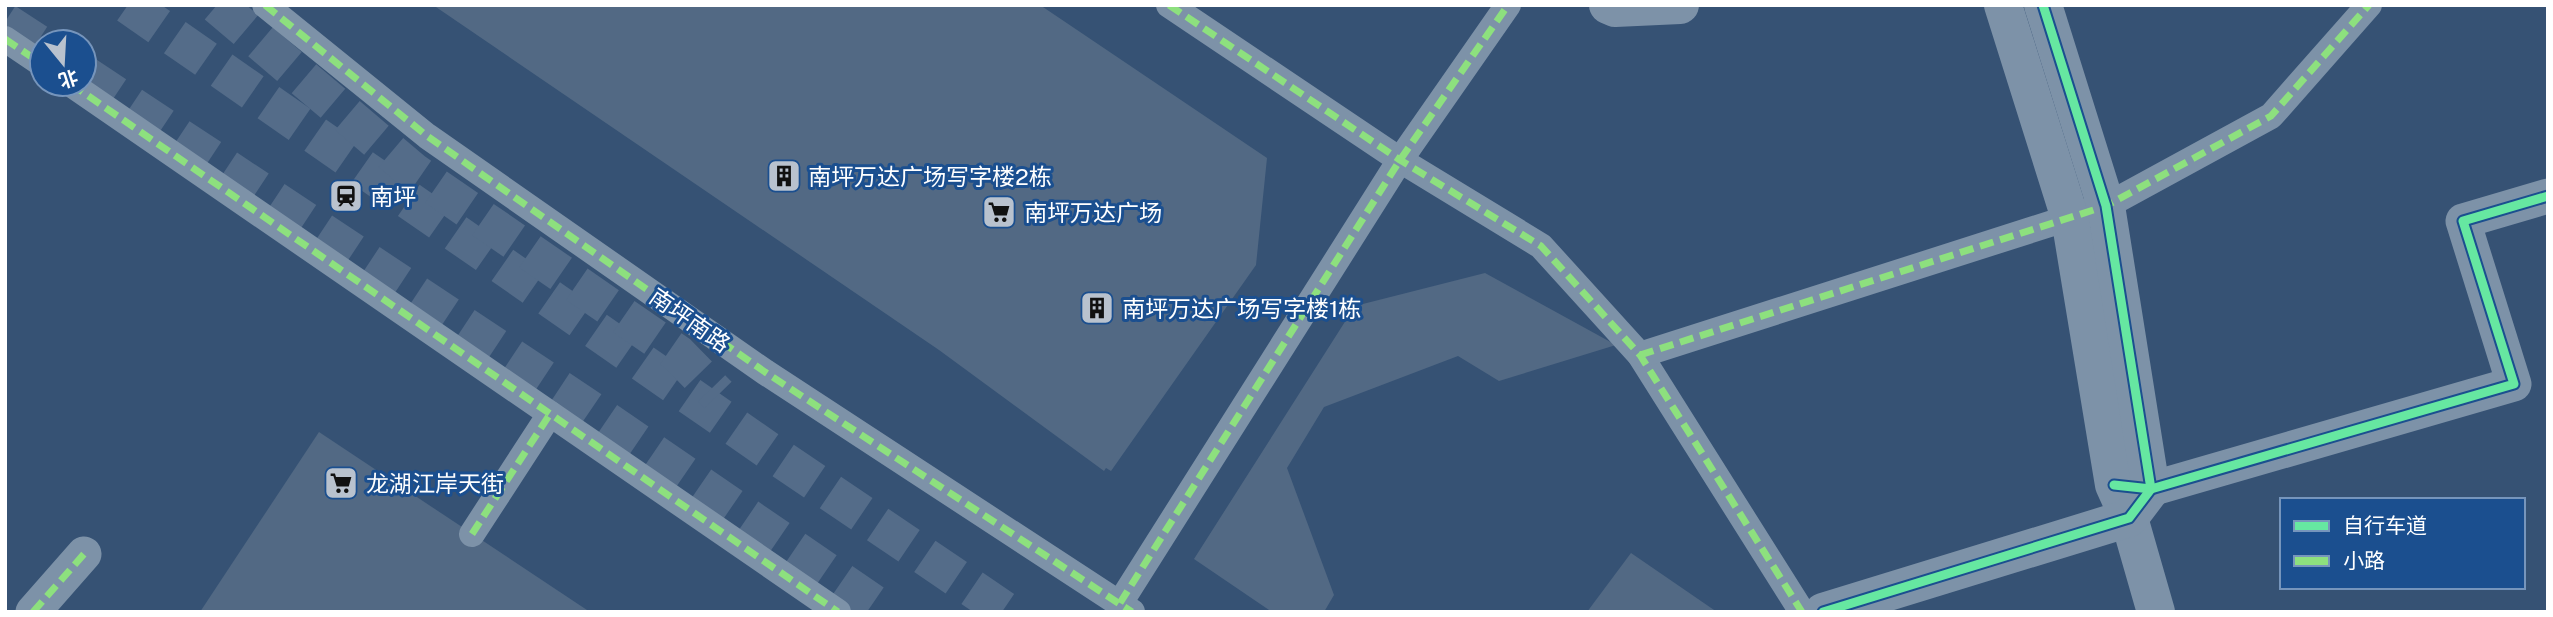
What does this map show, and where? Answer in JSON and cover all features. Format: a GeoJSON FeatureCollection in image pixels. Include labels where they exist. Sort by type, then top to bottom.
{"type":"FeatureCollection","features":[{"type":"Feature","properties":{"kind":"street","name":"南坪南路"},"geometry":{"type":"LineString","coordinates":[[265,5],[427,136],[765,372],[1126,607]]}},
{"type":"Feature","properties":{"kind":"street"},"geometry":{"type":"LineString","coordinates":[[1169,5],[1400,160],[1541,246],[1640,355],[1802,612]]}},
{"type":"Feature","properties":{"kind":"street"},"geometry":{"type":"LineString","coordinates":[[1126,607],[1400,160],[1508,5]]}},
{"type":"Feature","properties":{"kind":"street"},"geometry":{"type":"LineString","coordinates":[[1608,5],[1615,8],[1680,5]]}},
{"type":"Feature","properties":{"kind":"street"},"geometry":{"type":"LineString","coordinates":[[2003,5],[2070,218],[2157,612]]}},
{"type":"Feature","properties":{"kind":"street"},"geometry":{"type":"LineString","coordinates":[[2043,5],[2106,206],[2131,497]]}},
{"type":"Feature","properties":{"kind":"street"},"geometry":{"type":"LineString","coordinates":[[1640,355],[2106,206],[2271,116],[2369,5]]}},
{"type":"Feature","properties":{"kind":"street"},"geometry":{"type":"LineString","coordinates":[[5,39],[28,55]]}},
{"type":"Feature","properties":{"kind":"street"},"geometry":{"type":"LineString","coordinates":[[91,98],[838,612]]}},
{"type":"Feature","properties":{"kind":"street"},"geometry":{"type":"LineString","coordinates":[[1823,612],[2131,497],[2514,384],[2463,222],[2548,196]]}},
{"type":"Feature","properties":{"kind":"street"},"geometry":{"type":"LineString","coordinates":[[472,534],[550,414]]}},
{"type":"Feature","properties":{"kind":"street"},"geometry":{"type":"LineString","coordinates":[[33,612],[84,554]]}},
{"type":"Feature","properties":{"kind":"building","name":"南坪万达广场"},"geometry":{"type":"Polygon","coordinates":[[[433,5],[1040,5],[1267,158],[1256,265],[1111,471],[1106,468],[1104,471],[939,350],[433,5]]]}},
{"type":"Feature","properties":{"kind":"building"},"geometry":{"type":"Polygon","coordinates":[[[1485,273],[1616,345],[1499,381],[1458,356],[1324,407],[1287,468],[1334,595],[1324,612],[1272,612],[1194,559],[1355,306],[1485,273]]]}},
{"type":"Feature","properties":{"kind":"building","name":"龙湖江岸天街"},"geometry":{"type":"Polygon","coordinates":[[[319,432],[590,612],[200,612],[319,432]]]}},
{"type":"Feature","properties":{"kind":"building"},"geometry":{"type":"Polygon","coordinates":[[[1631,553],[1717,612],[1587,612],[1631,553]]]}},
{"type":"Feature","properties":{"kind":"tunnel"},"geometry":{"type":"LineString","coordinates":[[128,5],[775,455],[1007,612]]}},
{"type":"Feature","properties":{"kind":"tunnel"},"geometry":{"type":"LineString","coordinates":[[217,5],[414,172],[678,354],[718,395]]}},
{"type":"Feature","properties":{"kind":"tunnel"},"geometry":{"type":"LineString","coordinates":[[5,22],[28,37]]}},
{"type":"Feature","properties":{"kind":"tunnel"},"geometry":{"type":"LineString","coordinates":[[98,83],[576,400],[886,612]]}},
{"type":"Feature","properties":{"kind":"marked path"},"geometry":{"type":"LineString","coordinates":[[265,5],[427,136],[765,372],[1132,612]]}},
{"type":"Feature","properties":{"kind":"marked path"},"geometry":{"type":"LineString","coordinates":[[1169,5],[1400,160],[1541,246],[1640,355],[1802,612]]}},
{"type":"Feature","properties":{"kind":"marked path"},"geometry":{"type":"LineString","coordinates":[[1120,603],[1400,160],[1508,5]]}},
{"type":"Feature","properties":{"kind":"marked path"},"geometry":{"type":"LineString","coordinates":[[1640,355],[2106,206],[2271,116],[2369,5]]}},
{"type":"Feature","properties":{"kind":"marked path"},"geometry":{"type":"LineString","coordinates":[[5,39],[28,55]]}},
{"type":"Feature","properties":{"kind":"marked path"},"geometry":{"type":"LineString","coordinates":[[91,98],[838,612]]}},
{"type":"Feature","properties":{"kind":"marked path"},"geometry":{"type":"LineString","coordinates":[[472,534],[550,414]]}},
{"type":"Feature","properties":{"kind":"marked path"},"geometry":{"type":"LineString","coordinates":[[33,612],[84,554]]}},
{"type":"Feature","properties":{"kind":"cycle path"},"geometry":{"type":"LineString","coordinates":[[1823,612],[2129,518],[2151,489],[2106,206],[2043,5]]}},
{"type":"Feature","properties":{"kind":"cycle path"},"geometry":{"type":"LineString","coordinates":[[2114,485],[2151,489],[2514,384],[2463,221],[2548,196]]}},
{"type":"Feature","properties":{"kind":"place","name":"南坪万达广场写字楼2栋"},"geometry":{"type":"Point","coordinates":[784,176]}},
{"type":"Feature","properties":{"kind":"place","name":"南坪"},"geometry":{"type":"Point","coordinates":[346,196]}},
{"type":"Feature","properties":{"kind":"place","name":"南坪万达广场"},"geometry":{"type":"Point","coordinates":[999,212]}},
{"type":"Feature","properties":{"kind":"place","name":"南坪万达广场写字楼1栋"},"geometry":{"type":"Point","coordinates":[1097,308]}},
{"type":"Feature","properties":{"kind":"place","name":"龙湖江岸天街"},"geometry":{"type":"Point","coordinates":[341,483]}}]}
